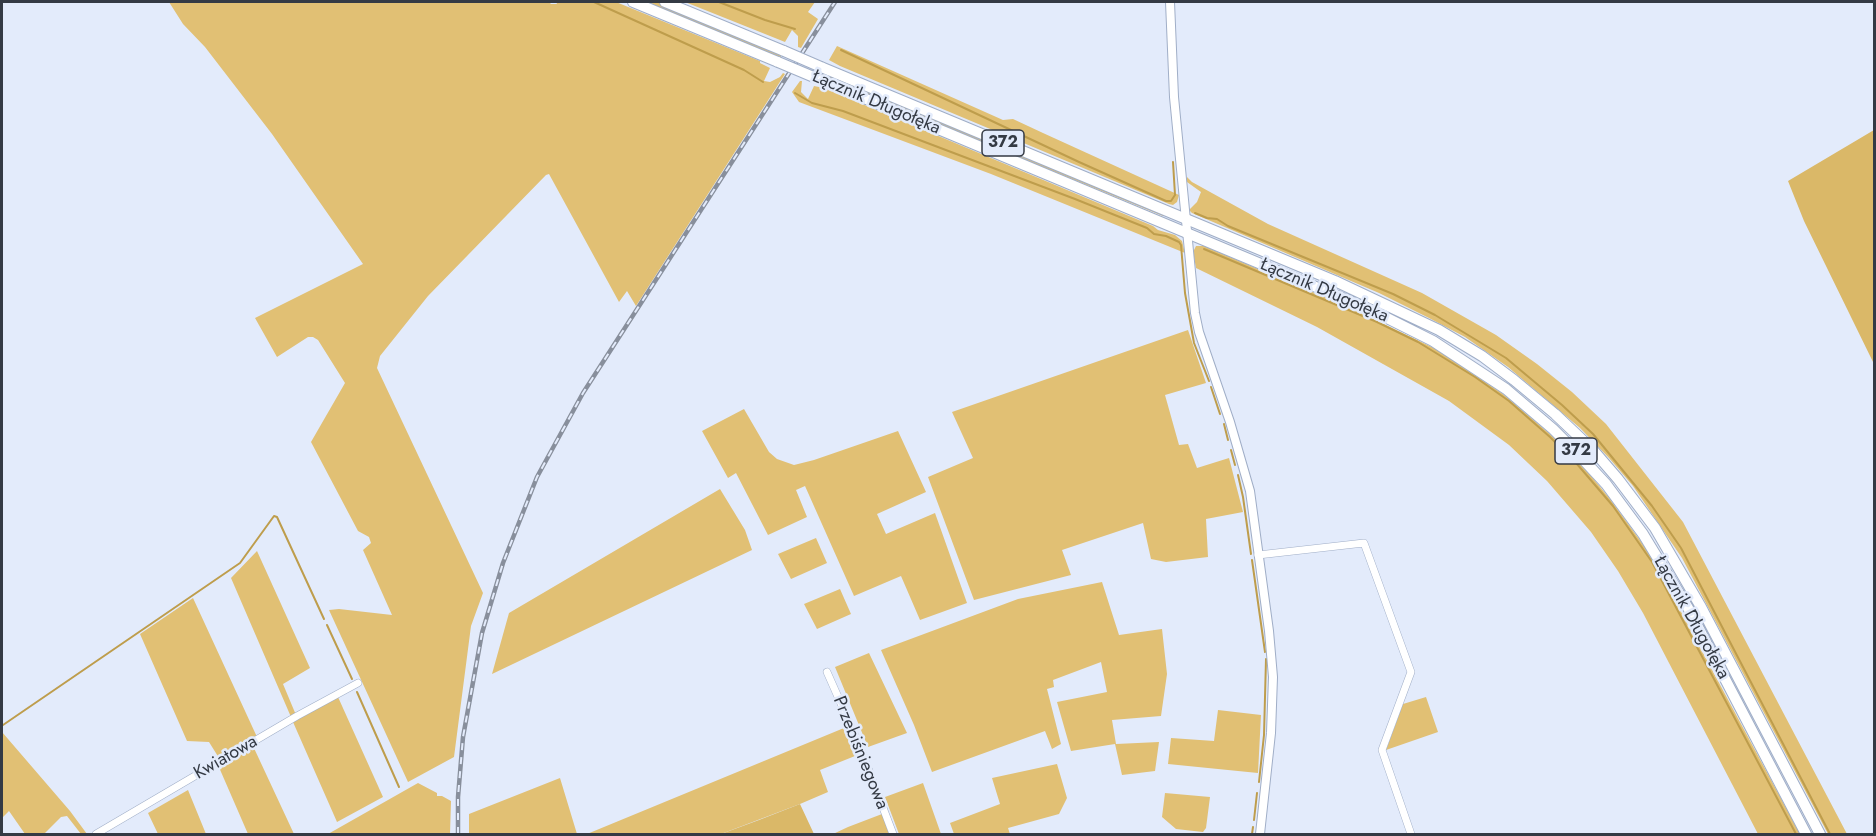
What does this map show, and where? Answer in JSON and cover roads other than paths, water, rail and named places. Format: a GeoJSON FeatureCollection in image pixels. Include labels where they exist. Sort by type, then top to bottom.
{"type":"FeatureCollection","features":[{"type":"Feature","properties":{"kind":"main road","name":"Łącznik Długołęka"},"geometry":{"type":"LineString","coordinates":[[633,2],[1371,310],[1425,337],[1492,379],[1553,429],[1606,484],[1655,552],[1688,608],[1806,834]]}},
{"type":"Feature","properties":{"kind":"main road","name":"Łącznik Długołęka"},"geometry":{"type":"LineString","coordinates":[[665,2],[1335,280],[1439,330],[1506,374],[1569,426],[1618,480],[1666,545],[1820,834]]}},
{"type":"Feature","properties":{"kind":"street"},"geometry":{"type":"LineString","coordinates":[[1170,2],[1174,97],[1193,294],[1199,332],[1230,422],[1250,491],[1273,677],[1271,733],[1260,834]]}},
{"type":"Feature","properties":{"kind":"street"},"geometry":{"type":"LineString","coordinates":[[1258,555],[1364,543],[1411,672],[1382,750],[1411,834]]}},
{"type":"Feature","properties":{"kind":"street","name":"Przebiśniegowa"},"geometry":{"type":"LineString","coordinates":[[827,672],[858,742],[893,834]]}},
{"type":"Feature","properties":{"kind":"street","name":"Kwiatowa"},"geometry":{"type":"LineString","coordinates":[[96,834],[297,716],[358,683]]}},
{"type":"Feature","properties":{"kind":"waterway"},"geometry":{"type":"LineString","coordinates":[[594,2],[744,70],[763,82]]}},
{"type":"Feature","properties":{"kind":"waterway"},"geometry":{"type":"LineString","coordinates":[[719,2],[795,29]]}},
{"type":"Feature","properties":{"kind":"waterway"},"geometry":{"type":"LineString","coordinates":[[841,50],[1166,201],[1171,201],[1175,195],[1173,162]]}},
{"type":"Feature","properties":{"kind":"waterway"},"geometry":{"type":"LineString","coordinates":[[795,93],[812,103],[843,111],[1075,199],[1147,228],[1154,234],[1179,242],[1194,343],[1209,381]]}},
{"type":"Feature","properties":{"kind":"waterway"},"geometry":{"type":"LineString","coordinates":[[1195,213],[1217,219],[1228,226],[1393,294],[1435,315],[1506,358],[1593,434],[1652,506],[1681,548],[1830,834]]}},
{"type":"Feature","properties":{"kind":"waterway"},"geometry":{"type":"LineString","coordinates":[[1204,249],[1377,322],[1418,342],[1509,401],[1550,437],[1613,506],[1652,562],[1796,834]]}},
{"type":"Feature","properties":{"kind":"waterway"},"geometry":{"type":"LineString","coordinates":[[1211,387],[1220,414]]}},
{"type":"Feature","properties":{"kind":"waterway"},"geometry":{"type":"LineString","coordinates":[[1224,424],[1228,440]]}},
{"type":"Feature","properties":{"kind":"waterway"},"geometry":{"type":"LineString","coordinates":[[1231,450],[1235,465]]}},
{"type":"Feature","properties":{"kind":"waterway"},"geometry":{"type":"LineString","coordinates":[[1238,475],[1251,554]]}},
{"type":"Feature","properties":{"kind":"waterway"},"geometry":{"type":"LineString","coordinates":[[3,725],[240,563],[274,516],[277,517],[324,619]]}},
{"type":"Feature","properties":{"kind":"waterway"},"geometry":{"type":"LineString","coordinates":[[1252,560],[1265,652]]}},
{"type":"Feature","properties":{"kind":"waterway"},"geometry":{"type":"LineString","coordinates":[[327,625],[352,679]]}},
{"type":"Feature","properties":{"kind":"waterway"},"geometry":{"type":"LineString","coordinates":[[1259,782],[1264,735],[1266,659]]}},
{"type":"Feature","properties":{"kind":"waterway"},"geometry":{"type":"LineString","coordinates":[[357,692],[399,787]]}},
{"type":"Feature","properties":{"kind":"waterway"},"geometry":{"type":"LineString","coordinates":[[1254,820],[1257,793]]}},
{"type":"Feature","properties":{"kind":"waterway"},"geometry":{"type":"LineString","coordinates":[[1252,834],[1253,827]]}},
{"type":"Feature","properties":{"kind":"railway"},"geometry":{"type":"LineString","coordinates":[[458,834],[458,797],[463,737],[482,633],[503,563],[537,477],[583,393],[835,2]]}}]}
